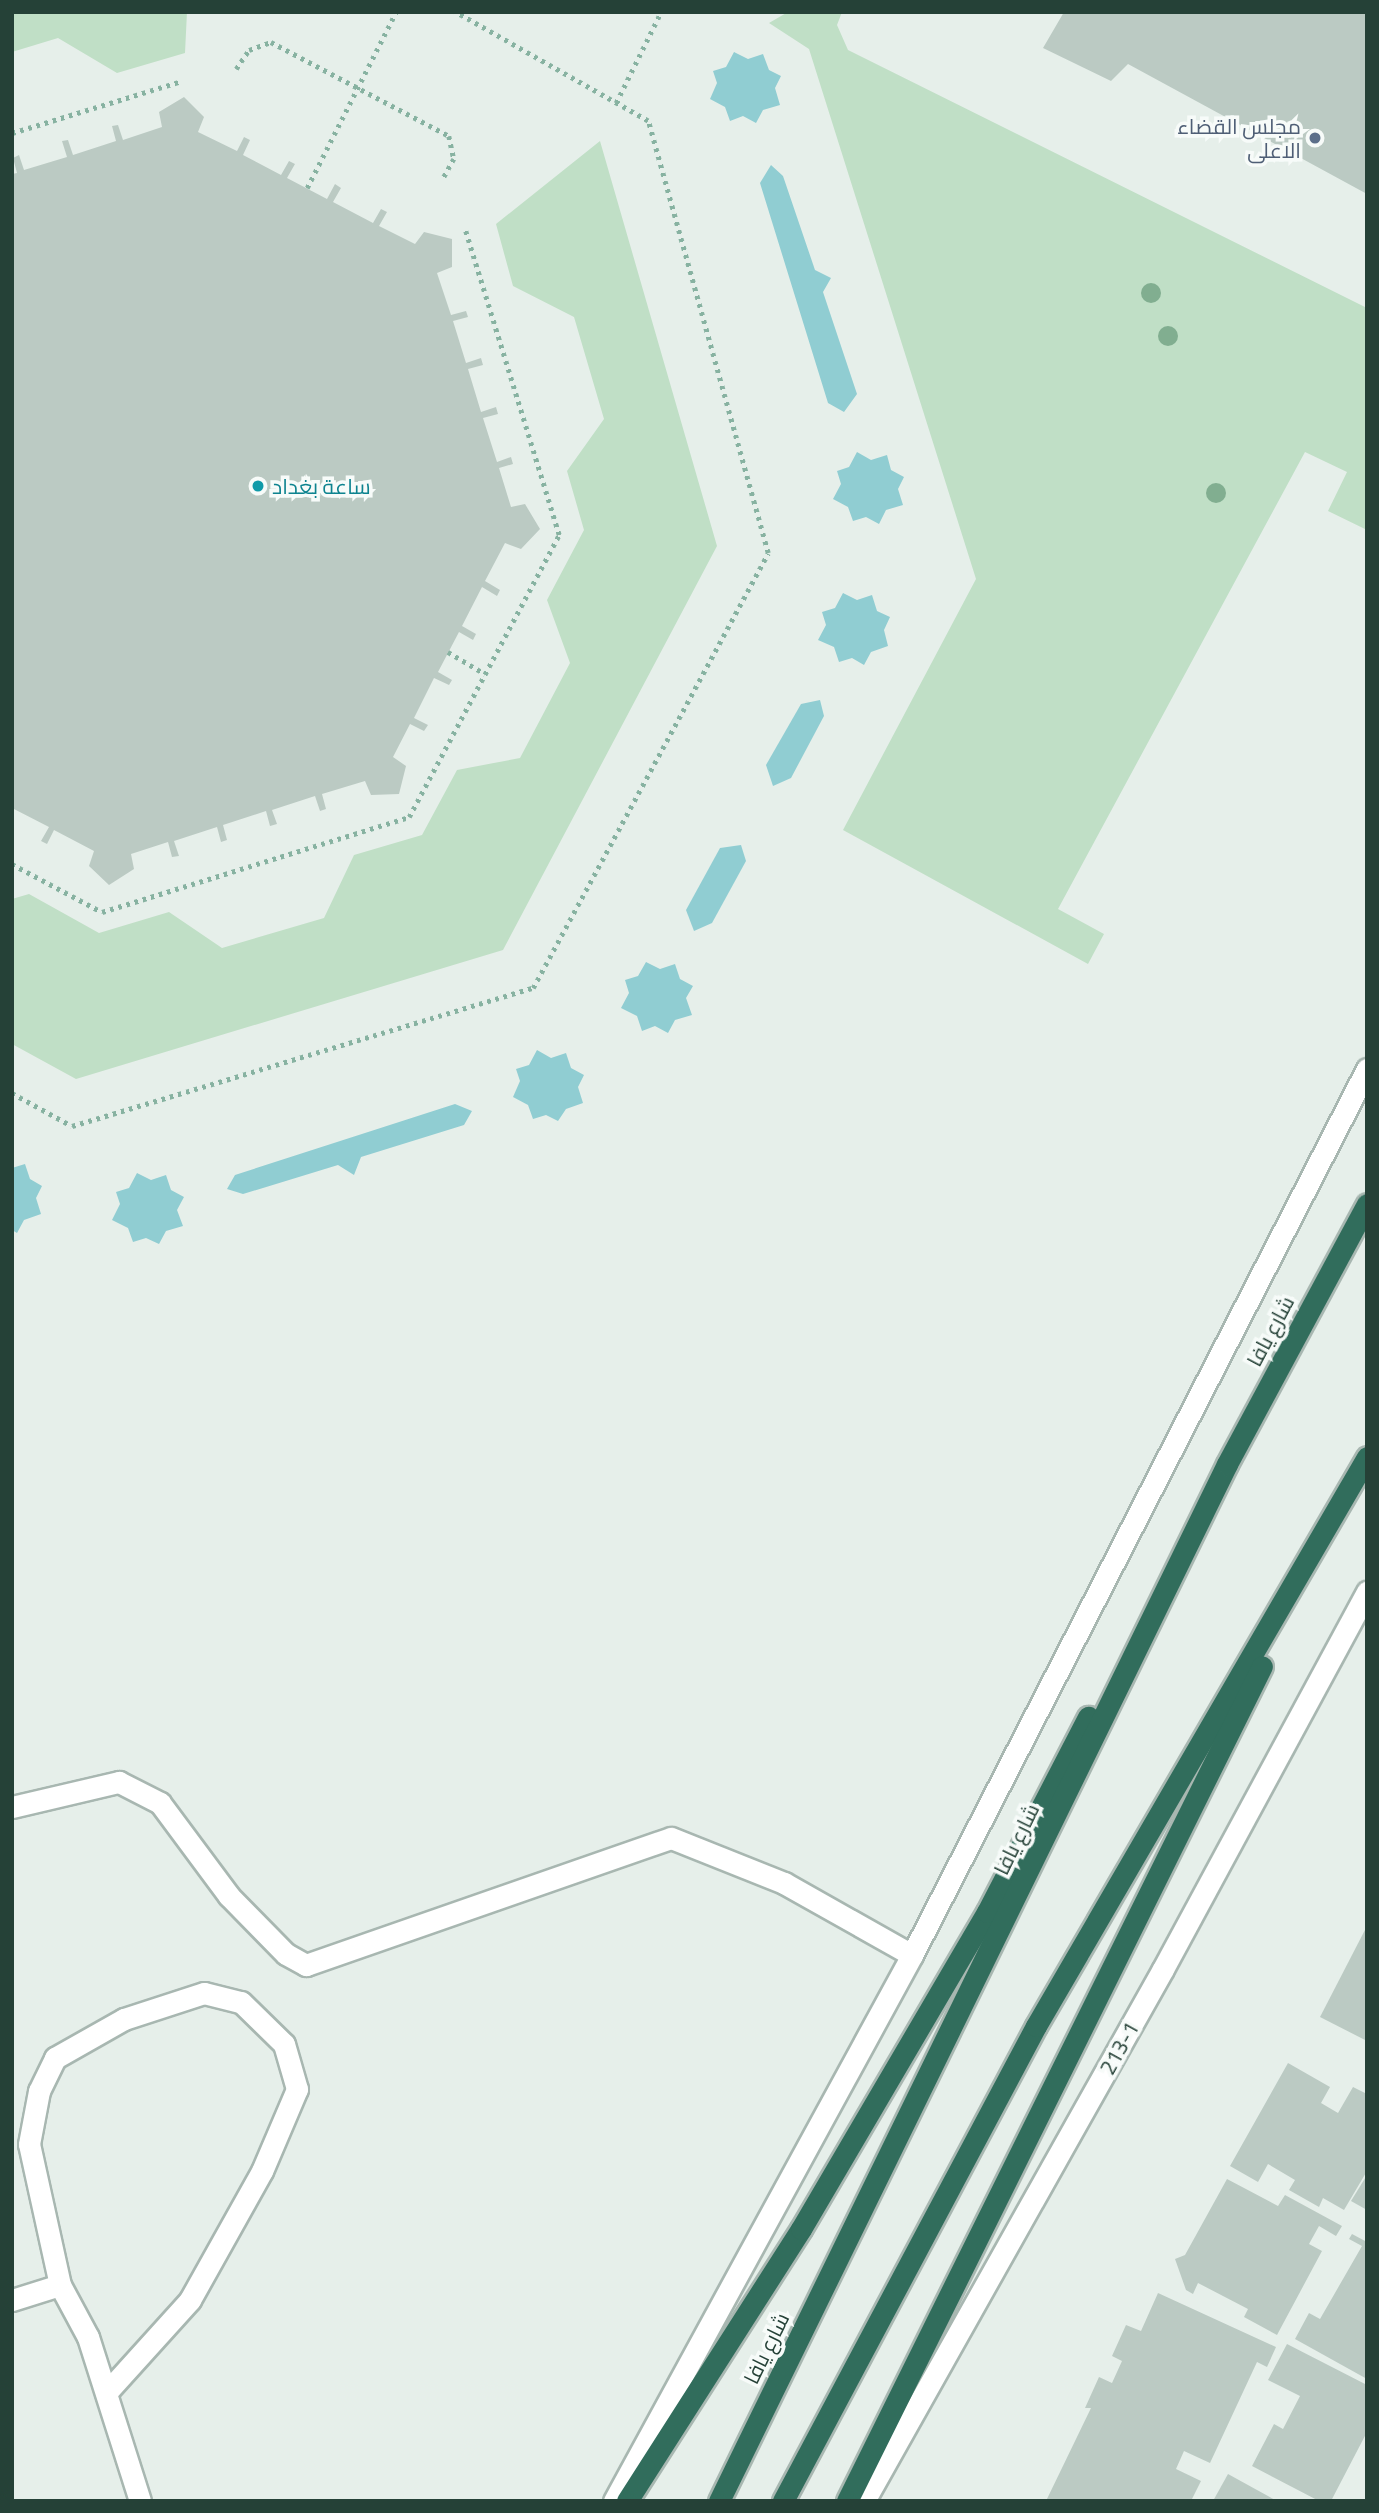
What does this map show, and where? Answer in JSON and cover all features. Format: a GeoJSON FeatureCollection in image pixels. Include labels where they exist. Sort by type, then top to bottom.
{"type":"FeatureCollection","features":[{"type":"Feature","properties":{"kind":"highway","name":"شارع يافا"},"geometry":{"type":"LineString","coordinates":[[719,2501],[1227,1464],[1367,1204]]}},
{"type":"Feature","properties":{"kind":"highway"},"geometry":{"type":"LineString","coordinates":[[783,2501],[1036,2026],[1367,1457]]}},
{"type":"Feature","properties":{"kind":"highway"},"geometry":{"type":"LineString","coordinates":[[627,2501],[801,2230],[987,1912],[1036,1811],[1227,1464]]}},
{"type":"Feature","properties":{"kind":"highway"},"geometry":{"type":"LineString","coordinates":[[847,2501],[1343,1501]]}},
{"type":"Feature","properties":{"kind":"main road"},"geometry":{"type":"LineString","coordinates":[[614,2501],[912,1955],[1367,1069]]}},
{"type":"Feature","properties":{"kind":"main road","name":"213-1"},"geometry":{"type":"LineString","coordinates":[[864,2501],[1156,1982],[1367,1592]]}},
{"type":"Feature","properties":{"kind":"main road"},"geometry":{"type":"LineString","coordinates":[[12,1807],[119,1782],[160,1804],[229,1896],[286,1954],[306,1965],[671,1838],[784,1882],[912,1955]]}},
{"type":"Feature","properties":{"kind":"main road"},"geometry":{"type":"LineString","coordinates":[[106,2393],[190,2300],[262,2171],[297,2089],[284,2044],[241,2002],[204,1993],[124,2019],[55,2058],[38,2091],[29,2144],[60,2285],[88,2337],[140,2501]]}},
{"type":"Feature","properties":{"kind":"main road"},"geometry":{"type":"LineString","coordinates":[[12,2300],[60,2285]]}},
{"type":"Feature","properties":{"kind":"path"},"geometry":{"type":"LineString","coordinates":[[307,188],[396,12]]}},
{"type":"Feature","properties":{"kind":"path"},"geometry":{"type":"LineString","coordinates":[[12,1093],[72,1126],[533,988],[768,553],[648,121],[455,12]]}},
{"type":"Feature","properties":{"kind":"path"},"geometry":{"type":"LineString","coordinates":[[616,103],[661,12]]}},
{"type":"Feature","properties":{"kind":"path"},"geometry":{"type":"LineString","coordinates":[[236,69],[249,50],[271,42],[449,136],[454,159],[443,179]]}},
{"type":"Feature","properties":{"kind":"path"},"geometry":{"type":"LineString","coordinates":[[12,134],[182,81]]}},
{"type":"Feature","properties":{"kind":"path"},"geometry":{"type":"LineString","coordinates":[[12,864],[102,912],[409,817],[559,534],[465,230]]}},
{"type":"Feature","properties":{"kind":"path"},"geometry":{"type":"LineString","coordinates":[[448,652],[485,674]]}},
{"type":"Feature","properties":{"kind":"green space"},"geometry":{"type":"Polygon","coordinates":[[[12,12],[187,12],[185,53],[117,73],[58,38],[12,52],[12,12]]]}},
{"type":"Feature","properties":{"kind":"green space"},"geometry":{"type":"Polygon","coordinates":[[[788,12],[842,12],[837,25],[848,50],[1367,308],[1367,530],[1328,511],[1347,472],[1305,452],[1058,909],[1104,934],[1088,964],[843,830],[976,579],[809,49],[769,23],[788,12]]]}},
{"type":"Feature","properties":{"kind":"green space"},"geometry":{"type":"Polygon","coordinates":[[[600,141],[717,546],[503,950],[76,1079],[12,1044],[12,899],[29,894],[99,933],[169,912],[222,948],[324,918],[354,855],[422,835],[457,770],[520,758],[570,663],[547,600],[584,530],[567,471],[604,419],[574,317],[513,286],[496,224],[600,141]]]}},
{"type":"Feature","properties":{"kind":"water"},"geometry":{"type":"Polygon","coordinates":[[[734,52],[748,59],[763,54],[769,70],[781,76],[775,88],[780,105],[763,110],[756,123],[743,116],[730,121],[725,107],[710,99],[717,83],[713,71],[726,67],[734,52]]]}},
{"type":"Feature","properties":{"kind":"water"},"geometry":{"type":"Polygon","coordinates":[[[771,165],[783,176],[815,270],[831,278],[823,292],[857,394],[844,412],[828,403],[760,183],[771,165]]]}},
{"type":"Feature","properties":{"kind":"water"},"geometry":{"type":"Polygon","coordinates":[[[857,452],[871,460],[887,455],[891,470],[904,477],[898,489],[903,505],[886,510],[879,524],[866,517],[853,521],[848,507],[833,499],[841,484],[837,471],[849,467],[857,452]]]}},
{"type":"Feature","properties":{"kind":"water"},"geometry":{"type":"Polygon","coordinates":[[[843,593],[857,600],[872,595],[877,611],[890,617],[884,630],[888,646],[871,652],[864,665],[852,658],[839,662],[834,647],[818,640],[826,625],[822,612],[835,608],[843,593]]]}},
{"type":"Feature","properties":{"kind":"water"},"geometry":{"type":"Polygon","coordinates":[[[820,700],[824,716],[791,778],[773,786],[766,765],[801,704],[820,700]]]}},
{"type":"Feature","properties":{"kind":"water"},"geometry":{"type":"Polygon","coordinates":[[[741,845],[746,861],[712,923],[694,931],[686,910],[720,848],[741,845]]]}},
{"type":"Feature","properties":{"kind":"water"},"geometry":{"type":"Polygon","coordinates":[[[646,962],[660,969],[675,964],[680,979],[693,986],[686,998],[692,1015],[675,1020],[668,1033],[655,1026],[642,1031],[637,1016],[621,1008],[629,993],[625,980],[638,976],[646,962]]]}},
{"type":"Feature","properties":{"kind":"water"},"geometry":{"type":"Polygon","coordinates":[[[537,1050],[551,1058],[566,1053],[571,1068],[584,1075],[578,1087],[583,1103],[566,1109],[558,1121],[546,1115],[533,1119],[528,1105],[513,1097],[520,1081],[516,1069],[529,1065],[537,1050]]]}},
{"type":"Feature","properties":{"kind":"water"},"geometry":{"type":"Polygon","coordinates":[[[455,1104],[472,1111],[464,1125],[361,1157],[354,1175],[338,1165],[243,1194],[227,1189],[235,1175],[455,1104]]]}},
{"type":"Feature","properties":{"kind":"water"},"geometry":{"type":"Polygon","coordinates":[[[25,1164],[30,1179],[42,1186],[36,1198],[41,1214],[24,1220],[17,1233],[12,1230],[12,1168],[25,1164]]]}},
{"type":"Feature","properties":{"kind":"water"},"geometry":{"type":"Polygon","coordinates":[[[137,1173],[151,1180],[166,1175],[171,1190],[184,1197],[177,1210],[183,1226],[166,1231],[159,1244],[146,1238],[133,1242],[128,1228],[112,1220],[120,1204],[116,1192],[129,1188],[137,1173]]]}},
{"type":"Feature","properties":{"kind":"building","name":"مجلس القضاء الاعلى"},"geometry":{"type":"Polygon","coordinates":[[[1064,12],[1367,12],[1367,194],[1128,64],[1111,81],[1043,48],[1064,12]]]}},
{"type":"Feature","properties":{"kind":"building","name":"ساعة بغداد"},"geometry":{"type":"Polygon","coordinates":[[[184,97],[204,117],[198,132],[237,151],[244,137],[250,140],[243,155],[281,175],[289,161],[295,164],[287,178],[327,199],[335,184],[341,188],[333,202],[373,223],[381,209],[387,212],[379,226],[415,244],[424,232],[452,239],[452,267],[437,273],[451,315],[466,311],[468,317],[453,321],[466,363],[481,358],[483,365],[468,369],[481,412],[496,407],[498,414],[483,418],[497,462],[511,457],[513,464],[499,468],[511,507],[525,504],[540,529],[521,549],[505,543],[485,581],[500,590],[497,596],[482,587],[462,626],[476,634],[473,640],[459,632],[438,672],[452,680],[449,685],[434,678],[414,718],[428,725],[424,731],[410,724],[393,757],[406,766],[399,794],[371,795],[365,781],[322,794],[326,809],[320,811],[315,796],[272,810],[277,824],[270,826],[266,811],[223,825],[227,840],[221,842],[217,827],[174,841],[179,856],[172,857],[168,842],[131,854],[134,869],[109,885],[89,866],[94,851],[54,830],[47,844],[41,841],[49,827],[12,808],[12,174],[17,173],[13,158],[19,155],[24,170],[67,157],[62,141],[68,140],[73,155],[116,141],[112,126],[118,125],[123,140],[162,127],[159,112],[184,97]]]}},
{"type":"Feature","properties":{"kind":"building"},"geometry":{"type":"Polygon","coordinates":[[[1367,1926],[1367,2041],[1320,2017],[1367,1926]]]}},
{"type":"Feature","properties":{"kind":"building"},"geometry":{"type":"Polygon","coordinates":[[[1288,2063],[1330,2087],[1321,2103],[1338,2113],[1353,2087],[1367,2094],[1367,2171],[1344,2210],[1323,2198],[1319,2207],[1289,2190],[1295,2180],[1268,2164],[1258,2182],[1230,2166],[1288,2063]]]}},
{"type":"Feature","properties":{"kind":"building"},"geometry":{"type":"Polygon","coordinates":[[[1367,2175],[1367,2210],[1351,2201],[1367,2175]]]}},
{"type":"Feature","properties":{"kind":"building"},"geometry":{"type":"Polygon","coordinates":[[[1227,2179],[1278,2206],[1285,2195],[1342,2226],[1336,2236],[1319,2226],[1309,2244],[1322,2251],[1277,2335],[1244,2317],[1248,2309],[1198,2283],[1193,2294],[1186,2290],[1175,2259],[1185,2255],[1227,2179]]]}},
{"type":"Feature","properties":{"kind":"building"},"geometry":{"type":"Polygon","coordinates":[[[1352,2234],[1367,2242],[1367,2379],[1295,2339],[1309,2313],[1320,2319],[1362,2246],[1349,2239],[1352,2234]]]}},
{"type":"Feature","properties":{"kind":"building"},"geometry":{"type":"Polygon","coordinates":[[[1158,2293],[1276,2347],[1267,2367],[1257,2362],[1210,2463],[1184,2451],[1176,2469],[1201,2481],[1191,2501],[1046,2501],[1091,2408],[1085,2408],[1099,2377],[1112,2383],[1122,2361],[1112,2356],[1126,2325],[1141,2331],[1158,2293]]]}},
{"type":"Feature","properties":{"kind":"building"},"geometry":{"type":"Polygon","coordinates":[[[1287,2344],[1367,2385],[1367,2432],[1331,2501],[1319,2501],[1252,2466],[1274,2424],[1283,2429],[1300,2396],[1268,2380],[1287,2344]]]}},
{"type":"Feature","properties":{"kind":"building"},"geometry":{"type":"Polygon","coordinates":[[[1228,2474],[1277,2501],[1213,2501],[1228,2474]]]}},
{"type":"Feature","properties":{"kind":"place","name":"مجلس القضاء الاعلى"},"geometry":{"type":"Point","coordinates":[1315,138]}},
{"type":"Feature","properties":{"kind":"place","name":"ساعة بغداد"},"geometry":{"type":"Point","coordinates":[258,486]}}]}
